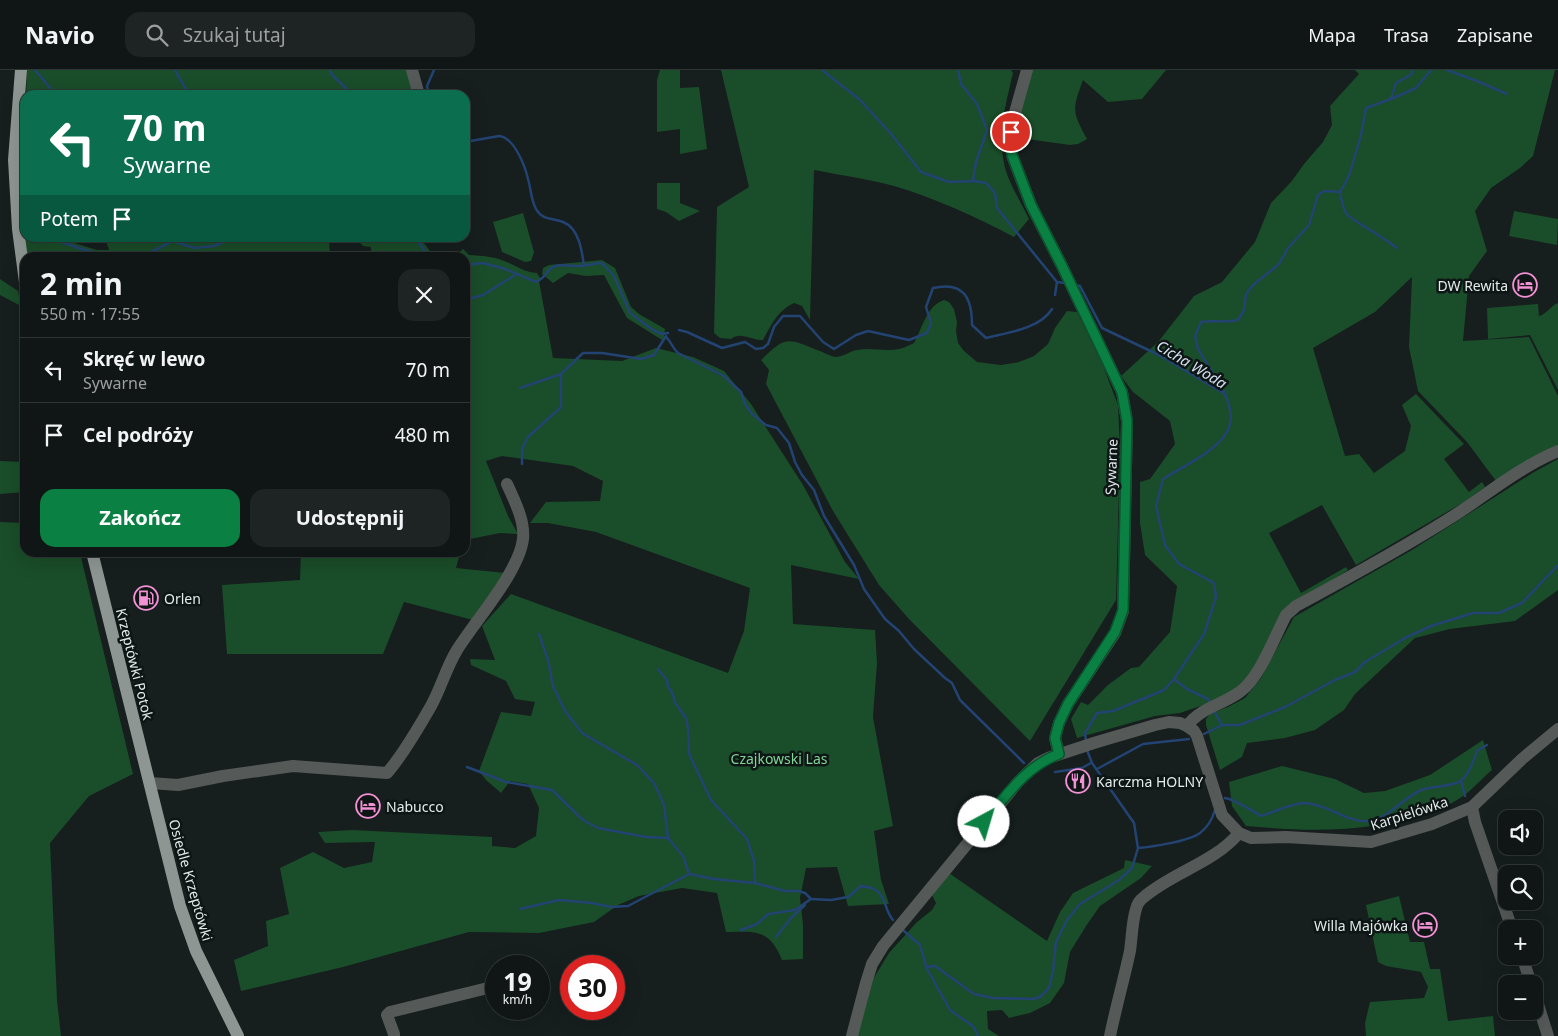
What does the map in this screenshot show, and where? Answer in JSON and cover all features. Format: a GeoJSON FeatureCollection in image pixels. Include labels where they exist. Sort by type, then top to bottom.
{"type":"FeatureCollection","features":[{"type":"Feature","properties":{"kind":"main road"},"geometry":{"type":"LineString","coordinates":[[20,119],[18,105],[22,70]]}},
{"type":"Feature","properties":{"kind":"main road"},"geometry":{"type":"LineString","coordinates":[[20,131],[14,160],[21,252]]}},
{"type":"Feature","properties":{"kind":"main road","name":"Krzeptówki Potok"},"geometry":{"type":"LineString","coordinates":[[93,557],[150,783]]}},
{"type":"Feature","properties":{"kind":"main road","name":"Osiedle Krzeptówki"},"geometry":{"type":"LineString","coordinates":[[150,783],[180,906],[188,930],[205,971],[238,1036]]}},
{"type":"Feature","properties":{"kind":"street"},"geometry":{"type":"LineString","coordinates":[[412,70],[418,90]]}},
{"type":"Feature","properties":{"kind":"street","name":"Sywarne"},"geometry":{"type":"LineString","coordinates":[[1027,70],[1012,123],[1011,149],[1031,205],[1122,392],[1127,421],[1123,610],[1115,632],[1068,704],[1059,723],[1053,756]]}},
{"type":"Feature","properties":{"kind":"street"},"geometry":{"type":"LineString","coordinates":[[1187,726],[1195,716],[1232,696],[1248,684],[1286,615],[1296,606],[1400,550],[1532,462],[1558,451]]}},
{"type":"Feature","properties":{"kind":"street"},"geometry":{"type":"LineString","coordinates":[[150,783],[178,786],[223,776],[293,766],[387,773],[432,705],[445,672],[456,652],[499,590],[516,560],[523,538],[520,514],[507,484]]}},
{"type":"Feature","properties":{"kind":"street"},"geometry":{"type":"LineString","coordinates":[[852,1036],[872,964],[883,946],[1018,782],[1038,763],[1053,756],[1155,725],[1180,723],[1194,731],[1200,742],[1222,815],[1239,834],[1232,842],[1157,888],[1138,903],[1110,1036]]}},
{"type":"Feature","properties":{"kind":"street","name":"Karpielówka"},"geometry":{"type":"LineString","coordinates":[[1239,834],[1251,838],[1286,837],[1371,842],[1432,824],[1472,807],[1522,758],[1558,729]]}},
{"type":"Feature","properties":{"kind":"street"},"geometry":{"type":"LineString","coordinates":[[1472,807],[1475,822],[1509,920]]}},
{"type":"Feature","properties":{"kind":"street"},"geometry":{"type":"LineString","coordinates":[[394,1036],[387,1015],[390,1012],[485,989]]}},
{"type":"Feature","properties":{"kind":"street"},"geometry":{"type":"LineString","coordinates":[[1543,1020],[1548,1036]]}},
{"type":"Feature","properties":{"kind":"green space"},"geometry":{"type":"Polygon","coordinates":[[[27,70],[409,70],[414,90],[26,90],[27,70]]]}},
{"type":"Feature","properties":{"kind":"green space"},"geometry":{"type":"Polygon","coordinates":[[[660,70],[680,70],[680,88],[699,87],[707,149],[680,154],[680,129],[657,132],[657,80],[660,70]]]}},
{"type":"Feature","properties":{"kind":"green space"},"geometry":{"type":"Polygon","coordinates":[[[721,70],[1011,70],[1013,73],[1003,125],[1002,151],[1008,177],[1029,219],[1014,237],[955,208],[925,196],[874,181],[814,170],[810,320],[802,306],[794,303],[779,314],[763,340],[743,336],[731,339],[720,338],[714,333],[717,207],[749,187],[721,70]]]}},
{"type":"Feature","properties":{"kind":"green space"},"geometry":{"type":"Polygon","coordinates":[[[1031,70],[1166,70],[1142,99],[1108,102],[1083,80],[1075,104],[1075,110],[1078,122],[1087,139],[1078,144],[1070,145],[1020,138],[1017,127],[1031,70]]]}},
{"type":"Feature","properties":{"kind":"green space"},"geometry":{"type":"Polygon","coordinates":[[[1355,70],[1555,70],[1533,156],[1520,168],[1491,188],[1475,211],[1487,251],[1469,276],[1463,341],[1529,337],[1558,396],[1558,446],[1496,481],[1467,442],[1418,391],[1409,347],[1412,277],[1375,312],[1313,348],[1345,456],[1359,454],[1374,473],[1405,451],[1411,426],[1402,405],[1416,394],[1464,444],[1444,459],[1469,492],[1482,482],[1485,487],[1464,502],[1356,565],[1322,505],[1269,533],[1301,593],[1346,567],[1348,570],[1304,595],[1249,676],[1237,688],[1212,702],[1180,713],[1155,716],[1077,738],[1071,719],[1081,702],[1088,705],[1108,685],[1131,668],[1139,667],[1170,632],[1177,586],[1145,555],[1140,523],[1140,482],[1150,479],[1175,444],[1170,421],[1133,392],[1121,376],[1158,342],[1194,296],[1222,282],[1255,242],[1271,203],[1291,182],[1323,142],[1332,125],[1330,106],[1359,74],[1355,70]]]}},
{"type":"Feature","properties":{"kind":"green space"},"geometry":{"type":"Polygon","coordinates":[[[657,183],[680,183],[680,203],[700,211],[679,221],[666,212],[657,209],[657,183]]]}},
{"type":"Feature","properties":{"kind":"green space"},"geometry":{"type":"Polygon","coordinates":[[[1514,211],[1558,219],[1557,245],[1509,236],[1514,211]]]}},
{"type":"Feature","properties":{"kind":"green space"},"geometry":{"type":"Polygon","coordinates":[[[523,213],[534,252],[531,261],[525,262],[502,252],[493,222],[523,213]]]}},
{"type":"Feature","properties":{"kind":"green space"},"geometry":{"type":"Polygon","coordinates":[[[26,242],[71,242],[97,250],[109,250],[106,242],[329,242],[330,252],[26,252],[26,242]]]}},
{"type":"Feature","properties":{"kind":"green space"},"geometry":{"type":"Polygon","coordinates":[[[360,242],[423,242],[431,252],[371,252],[371,247],[363,246],[360,242]]]}},
{"type":"Feature","properties":{"kind":"green space","name":"Czajkowski Las"},"geometry":{"type":"Polygon","coordinates":[[[470,255],[495,258],[524,270],[537,273],[541,280],[539,281],[553,358],[622,361],[656,348],[693,357],[724,371],[751,404],[803,485],[845,562],[859,579],[791,565],[793,624],[875,630],[877,663],[873,717],[893,826],[874,831],[881,880],[889,904],[848,906],[837,867],[806,868],[800,898],[803,925],[803,959],[782,960],[772,942],[760,934],[753,932],[726,932],[717,893],[682,888],[639,896],[618,905],[594,922],[539,933],[469,932],[343,967],[241,991],[234,960],[268,946],[266,921],[289,914],[280,868],[313,852],[344,868],[372,862],[375,842],[325,843],[318,832],[352,830],[492,837],[492,846],[515,848],[536,836],[539,808],[528,784],[510,781],[501,793],[479,771],[501,712],[531,716],[535,702],[515,699],[506,681],[471,665],[470,659],[495,660],[482,626],[511,594],[728,673],[744,631],[750,588],[596,532],[548,523],[530,523],[546,502],[600,501],[603,481],[573,466],[502,456],[486,461],[508,516],[518,534],[500,533],[470,539],[470,255]]]}},
{"type":"Feature","properties":{"kind":"green space"},"geometry":{"type":"Polygon","coordinates":[[[602,260],[615,268],[631,307],[639,314],[665,329],[662,340],[627,318],[604,275],[586,276],[568,273],[553,283],[542,274],[543,268],[549,265],[602,260]]]}},
{"type":"Feature","properties":{"kind":"green space"},"geometry":{"type":"Polygon","coordinates":[[[0,279],[18,291],[20,305],[0,295],[0,279]]]}},
{"type":"Feature","properties":{"kind":"green space"},"geometry":{"type":"Polygon","coordinates":[[[944,300],[949,302],[954,309],[958,343],[964,351],[977,362],[1001,365],[1019,362],[1034,356],[1048,344],[1055,328],[1067,311],[1077,312],[1103,366],[1118,405],[1120,450],[1116,600],[1030,741],[908,618],[879,585],[833,511],[766,384],[769,370],[761,360],[781,343],[792,341],[835,357],[862,349],[901,349],[914,343],[929,312],[944,300]]]}},
{"type":"Feature","properties":{"kind":"green space"},"geometry":{"type":"Polygon","coordinates":[[[1558,303],[1558,390],[1530,335],[1488,339],[1487,308],[1538,304],[1539,316],[1558,303]]]}},
{"type":"Feature","properties":{"kind":"green space"},"geometry":{"type":"Polygon","coordinates":[[[1558,459],[1558,590],[1515,621],[1450,629],[1415,638],[1355,694],[1344,710],[1315,730],[1285,738],[1247,743],[1242,757],[1220,770],[1206,725],[1206,719],[1211,713],[1245,698],[1261,678],[1294,617],[1412,550],[1534,472],[1558,459]]]}},
{"type":"Feature","properties":{"kind":"green space"},"geometry":{"type":"Polygon","coordinates":[[[0,461],[20,462],[20,492],[0,494],[0,461]]]}},
{"type":"Feature","properties":{"kind":"green space"},"geometry":{"type":"Polygon","coordinates":[[[0,522],[20,523],[20,557],[81,557],[133,774],[89,796],[50,843],[57,1000],[61,1036],[0,1036],[0,522]]]}},
{"type":"Feature","properties":{"kind":"green space"},"geometry":{"type":"Polygon","coordinates":[[[301,557],[459,557],[456,568],[505,573],[473,620],[404,602],[383,654],[227,654],[222,585],[300,580],[301,557]]]}},
{"type":"Feature","properties":{"kind":"green space"},"geometry":{"type":"Polygon","coordinates":[[[1483,740],[1492,770],[1462,797],[1448,805],[1397,821],[1332,830],[1246,826],[1232,806],[1229,782],[1282,766],[1335,779],[1364,793],[1385,791],[1430,775],[1483,740]]]}},
{"type":"Feature","properties":{"kind":"green space"},"geometry":{"type":"Polygon","coordinates":[[[1125,860],[1152,866],[1141,878],[1100,906],[1070,952],[1064,983],[1050,1003],[1030,1013],[1009,1018],[1002,1010],[987,1011],[988,1029],[999,1036],[856,1036],[872,981],[889,953],[916,923],[932,910],[936,903],[932,895],[949,873],[1047,941],[1060,912],[1073,893],[1124,868],[1125,860]]]}},
{"type":"Feature","properties":{"kind":"green space"},"geometry":{"type":"Polygon","coordinates":[[[1399,896],[1410,942],[1424,942],[1430,969],[1440,969],[1448,1021],[1493,1016],[1495,1036],[1366,1036],[1365,1023],[1370,1002],[1424,998],[1428,987],[1421,972],[1386,966],[1378,962],[1366,905],[1399,896]]]}},
{"type":"Feature","properties":{"kind":"waterway"},"geometry":{"type":"LineString","coordinates":[[35,70],[52,90]]}},
{"type":"Feature","properties":{"kind":"waterway"},"geometry":{"type":"LineString","coordinates":[[175,70],[186,90]]}},
{"type":"Feature","properties":{"kind":"waterway"},"geometry":{"type":"LineString","coordinates":[[330,70],[332,75],[347,89]]}},
{"type":"Feature","properties":{"kind":"waterway"},"geometry":{"type":"LineString","coordinates":[[428,90],[427,86],[434,70]]}},
{"type":"Feature","properties":{"kind":"waterway","name":"Cicha Woda"},"geometry":{"type":"LineString","coordinates":[[822,70],[859,99],[892,135],[921,172],[949,182],[973,181],[986,183],[995,193],[997,208],[1057,282],[1065,283]]}},
{"type":"Feature","properties":{"kind":"waterway"},"geometry":{"type":"LineString","coordinates":[[958,70],[961,84],[977,104],[987,130],[976,162],[973,181]]}},
{"type":"Feature","properties":{"kind":"waterway"},"geometry":{"type":"LineString","coordinates":[[1224,392],[1198,349],[1195,336],[1201,322],[1238,320],[1244,310],[1246,294],[1253,285],[1279,264],[1288,248],[1309,225],[1318,195],[1324,191],[1340,192],[1349,176],[1361,135],[1366,108],[1391,99],[1396,83],[1412,74],[1412,70]]}},
{"type":"Feature","properties":{"kind":"waterway"},"geometry":{"type":"LineString","coordinates":[[1391,99],[1416,88],[1431,70]]}},
{"type":"Feature","properties":{"kind":"waterway"},"geometry":{"type":"LineString","coordinates":[[1447,70],[1507,94]]}},
{"type":"Feature","properties":{"kind":"waterway"},"geometry":{"type":"LineString","coordinates":[[470,141],[499,136],[509,141],[518,153],[524,167],[533,202],[538,213],[544,217],[563,222],[573,229],[579,241],[584,266]]}},
{"type":"Feature","properties":{"kind":"waterway"},"geometry":{"type":"LineString","coordinates":[[1340,192],[1343,206],[1348,215],[1397,248]]}},
{"type":"Feature","properties":{"kind":"waterway"},"geometry":{"type":"LineString","coordinates":[[62,242],[93,252]]}},
{"type":"Feature","properties":{"kind":"waterway"},"geometry":{"type":"LineString","coordinates":[[150,252],[171,242]]}},
{"type":"Feature","properties":{"kind":"waterway"},"geometry":{"type":"LineString","coordinates":[[176,242],[194,248],[214,246],[224,242]]}},
{"type":"Feature","properties":{"kind":"waterway"},"geometry":{"type":"LineString","coordinates":[[419,242],[425,252]]}},
{"type":"Feature","properties":{"kind":"waterway"},"geometry":{"type":"LineString","coordinates":[[470,264],[483,263],[505,269],[536,282],[550,269],[557,266],[582,266],[602,263],[614,276],[630,313],[653,330],[662,334],[668,333]]}},
{"type":"Feature","properties":{"kind":"waterway"},"geometry":{"type":"LineString","coordinates":[[470,299],[483,295],[515,275]]}},
{"type":"Feature","properties":{"kind":"waterway"},"geometry":{"type":"LineString","coordinates":[[1055,295],[1057,282]]}},
{"type":"Feature","properties":{"kind":"waterway","name":"Cicha Woda"},"geometry":{"type":"LineString","coordinates":[[1075,285],[1080,286],[1102,328],[1159,355],[1225,394],[1231,416],[1227,433],[1212,449],[1163,479],[1156,506],[1165,545],[1179,564],[1214,583],[1216,597],[1204,634],[1174,679],[1164,690],[1113,711],[1097,713],[1085,733],[1086,742]]}},
{"type":"Feature","properties":{"kind":"waterway"},"geometry":{"type":"LineString","coordinates":[[679,330],[722,348],[745,342],[756,349],[763,348],[768,344],[774,327],[783,316],[800,316],[823,342],[834,349],[856,335],[868,331],[909,340],[927,333],[931,323],[926,307],[933,288],[943,286],[959,289],[964,293],[970,306],[972,325],[986,338],[1031,326],[1047,316],[1052,309]]}},
{"type":"Feature","properties":{"kind":"waterway"},"geometry":{"type":"LineString","coordinates":[[520,388],[561,374],[583,353],[602,353],[641,359],[654,355],[666,336]]}},
{"type":"Feature","properties":{"kind":"waterway"},"geometry":{"type":"LineString","coordinates":[[666,337],[678,353],[724,376],[741,392],[745,404],[752,414],[766,425],[777,428],[789,443],[795,462],[802,475],[814,490],[824,516],[854,565],[864,589],[885,619],[899,631],[914,649],[952,683],[960,700],[1024,763]]}},
{"type":"Feature","properties":{"kind":"waterway"},"geometry":{"type":"LineString","coordinates":[[522,464],[522,449],[528,437],[561,407],[561,374]]}},
{"type":"Feature","properties":{"kind":"waterway"},"geometry":{"type":"LineString","coordinates":[[1204,734],[1222,725],[1240,725],[1285,707],[1335,680],[1355,672],[1365,662],[1405,638],[1431,626],[1473,613],[1499,613],[1522,603],[1558,565]]}},
{"type":"Feature","properties":{"kind":"waterway"},"geometry":{"type":"LineString","coordinates":[[539,634],[548,660],[553,686],[565,711],[582,733],[637,765],[654,783],[664,805],[668,838]]}},
{"type":"Feature","properties":{"kind":"waterway"},"geometry":{"type":"LineString","coordinates":[[658,669],[667,680],[675,703],[686,718],[689,754],[711,800],[747,839],[754,861],[755,883]]}},
{"type":"Feature","properties":{"kind":"waterway"},"geometry":{"type":"LineString","coordinates":[[1174,679],[1187,689],[1208,699],[1211,704]]}},
{"type":"Feature","properties":{"kind":"waterway"},"geometry":{"type":"LineString","coordinates":[[1214,711],[1222,725]]}},
{"type":"Feature","properties":{"kind":"waterway"},"geometry":{"type":"LineString","coordinates":[[1097,769],[1143,744],[1189,739]]}},
{"type":"Feature","properties":{"kind":"waterway"},"geometry":{"type":"LineString","coordinates":[[1225,798],[1239,803],[1261,816],[1289,806],[1305,803],[1323,807],[1349,818],[1367,821],[1376,820],[1421,790],[1454,784],[1462,780],[1478,750],[1487,745]]}},
{"type":"Feature","properties":{"kind":"waterway","name":"Cicha Woda"},"geometry":{"type":"LineString","coordinates":[[978,1036],[974,1027],[950,1010],[926,967],[935,966],[974,994],[993,998],[1033,999],[1040,997],[1049,988],[1056,942],[1067,920],[1080,904],[1119,880],[1132,868],[1138,848],[1134,823],[1092,763],[1087,750]]}},
{"type":"Feature","properties":{"kind":"waterway"},"geometry":{"type":"LineString","coordinates":[[1055,772],[1082,768],[1091,763]]}},
{"type":"Feature","properties":{"kind":"waterway"},"geometry":{"type":"LineString","coordinates":[[467,767],[506,782],[552,790],[583,820],[598,828],[646,837],[668,838],[683,856],[689,874],[714,879],[755,883],[785,891],[798,891],[805,893],[811,899],[831,900],[848,897],[861,886],[870,887],[881,895],[893,920]]}},
{"type":"Feature","properties":{"kind":"waterway"},"geometry":{"type":"LineString","coordinates":[[1461,781],[1465,796]]}},
{"type":"Feature","properties":{"kind":"waterway"},"geometry":{"type":"LineString","coordinates":[[1138,848],[1170,843],[1195,836],[1207,826],[1215,810]]}},
{"type":"Feature","properties":{"kind":"waterway"},"geometry":{"type":"LineString","coordinates":[[520,909],[559,900],[611,907],[628,906],[689,874]]}},
{"type":"Feature","properties":{"kind":"waterway"},"geometry":{"type":"LineString","coordinates":[[741,930],[757,924],[768,914],[795,910],[811,899]]}},
{"type":"Feature","properties":{"kind":"waterway"},"geometry":{"type":"LineString","coordinates":[[776,937],[791,918],[805,905]]}},
{"type":"Feature","properties":{"kind":"waterway"},"geometry":{"type":"LineString","coordinates":[[904,931],[920,945],[926,966]]}},
{"type":"Feature","properties":{"kind":"place","name":"DW Rewita"},"geometry":{"type":"Point","coordinates":[1525,285]}},
{"type":"Feature","properties":{"kind":"place","name":"Orlen"},"geometry":{"type":"Point","coordinates":[146,598]}},
{"type":"Feature","properties":{"kind":"place","name":"Karczma HOLNY"},"geometry":{"type":"Point","coordinates":[1078,781]}},
{"type":"Feature","properties":{"kind":"place","name":"Nabucco"},"geometry":{"type":"Point","coordinates":[368,806]}},
{"type":"Feature","properties":{"kind":"place","name":"Willa Majówka"},"geometry":{"type":"Point","coordinates":[1425,925]}},
{"type":"Feature","properties":{"kind":"route"},"geometry":{"type":"LineString","coordinates":[[984,822],[1031,769],[1038,763],[1059,754],[1055,738],[1059,723],[1068,704],[1096,664],[1115,632],[1123,610],[1127,421],[1122,392],[1031,205],[1012,155],[1011,132]]}}]}
